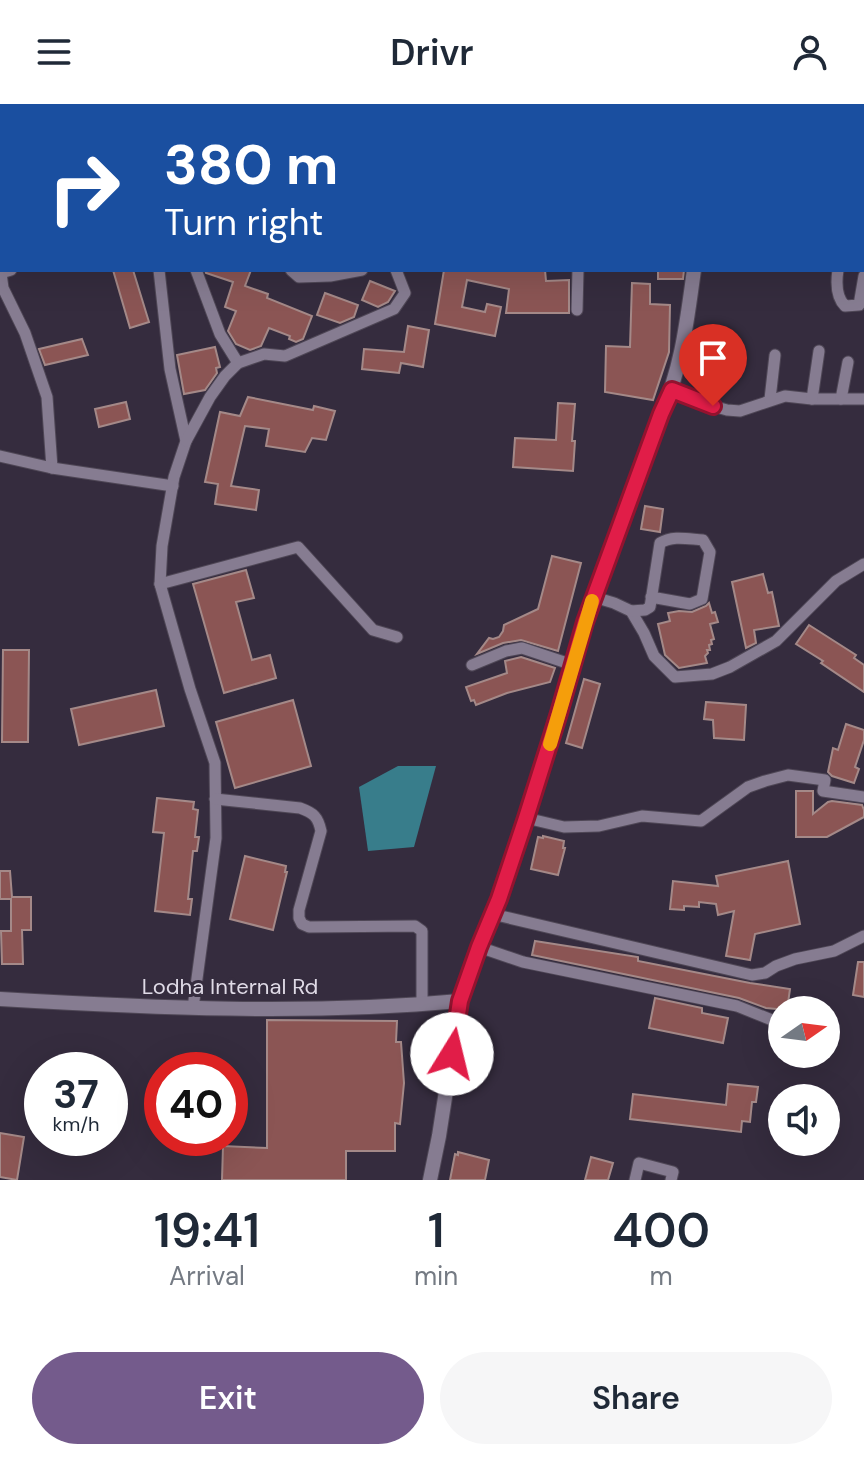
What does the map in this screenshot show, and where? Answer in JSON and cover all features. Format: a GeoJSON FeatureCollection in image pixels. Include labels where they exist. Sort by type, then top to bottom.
{"type":"FeatureCollection","features":[{"type":"Feature","properties":{"kind":"street"},"geometry":{"type":"LineString","coordinates":[[4,272],[1,273],[3,288],[25,333],[47,397],[52,468]]}},
{"type":"Feature","properties":{"kind":"street"},"geometry":{"type":"LineString","coordinates":[[159,272],[170,369],[186,441]]}},
{"type":"Feature","properties":{"kind":"street"},"geometry":{"type":"LineString","coordinates":[[197,272],[220,334],[238,363]]}},
{"type":"Feature","properties":{"kind":"street"},"geometry":{"type":"LineString","coordinates":[[293,272],[299,277],[351,272]]}},
{"type":"Feature","properties":{"kind":"street"},"geometry":{"type":"LineString","coordinates":[[193,1008],[216,838],[215,763],[160,584],[162,546],[173,486],[186,441],[210,397],[238,363],[264,354],[285,356],[394,309],[405,293],[397,272]]}},
{"type":"Feature","properties":{"kind":"street"},"geometry":{"type":"LineString","coordinates":[[577,310],[578,272]]}},
{"type":"Feature","properties":{"kind":"street"},"geometry":{"type":"LineString","coordinates":[[430,1180],[460,1001],[526,818],[594,597],[672,390],[685,337],[694,272]]}},
{"type":"Feature","properties":{"kind":"street"},"geometry":{"type":"LineString","coordinates":[[838,272],[836,286],[845,306],[859,305],[864,276]]}},
{"type":"Feature","properties":{"kind":"street"},"geometry":{"type":"LineString","coordinates":[[812,399],[819,351]]}},
{"type":"Feature","properties":{"kind":"street"},"geometry":{"type":"LineString","coordinates":[[770,399],[775,355]]}},
{"type":"Feature","properties":{"kind":"street"},"geometry":{"type":"LineString","coordinates":[[841,399],[848,362]]}},
{"type":"Feature","properties":{"kind":"street"},"geometry":{"type":"LineString","coordinates":[[672,390],[727,410],[740,411],[785,396],[864,399]]}},
{"type":"Feature","properties":{"kind":"street"},"geometry":{"type":"LineString","coordinates":[[0,456],[52,468],[173,486]]}},
{"type":"Feature","properties":{"kind":"street"},"geometry":{"type":"LineString","coordinates":[[594,597],[631,611],[645,610],[650,607],[651,597],[660,543],[667,538],[703,540],[710,552],[702,599],[690,604],[651,597]]}},
{"type":"Feature","properties":{"kind":"street"},"geometry":{"type":"LineString","coordinates":[[160,584],[298,547],[373,630],[397,637]]}},
{"type":"Feature","properties":{"kind":"street"},"geometry":{"type":"LineString","coordinates":[[631,611],[654,656],[675,677],[712,674],[776,641],[836,581],[864,564]]}},
{"type":"Feature","properties":{"kind":"street"},"geometry":{"type":"LineString","coordinates":[[472,665],[522,648],[573,665]]}},
{"type":"Feature","properties":{"kind":"street"},"geometry":{"type":"LineString","coordinates":[[526,818],[564,827],[599,826],[642,816],[701,821],[748,787],[788,775],[825,780],[823,791],[864,797]]}},
{"type":"Feature","properties":{"kind":"street"},"geometry":{"type":"LineString","coordinates":[[215,799],[300,808],[318,818],[321,831],[299,910],[302,924],[309,927],[415,926],[422,931],[424,941],[422,1004]]}},
{"type":"Feature","properties":{"kind":"street"},"geometry":{"type":"LineString","coordinates":[[492,914],[752,975],[765,973],[795,959],[834,951],[864,936]]}},
{"type":"Feature","properties":{"kind":"street"},"geometry":{"type":"LineString","coordinates":[[479,947],[523,962],[737,1006],[768,1018]]}},
{"type":"Feature","properties":{"kind":"street","name":"Lodha Internal Rd"},"geometry":{"type":"LineString","coordinates":[[0,999],[125,1007],[280,1009],[392,1007],[460,1001]]}},
{"type":"Feature","properties":{"kind":"street"},"geometry":{"type":"LineString","coordinates":[[635,1180],[639,1163],[673,1172],[671,1180]]}},
{"type":"Feature","properties":{"kind":"water"},"geometry":{"type":"Polygon","coordinates":[[[398,766],[436,766],[414,847],[368,851],[359,787],[398,766]]]}},
{"type":"Feature","properties":{"kind":"building"},"geometry":{"type":"Polygon","coordinates":[[[114,272],[134,272],[149,322],[130,328],[114,272]]]}},
{"type":"Feature","properties":{"kind":"building"},"geometry":{"type":"Polygon","coordinates":[[[250,272],[245,286],[312,316],[303,339],[296,342],[289,339],[290,336],[269,328],[261,346],[250,350],[236,344],[228,331],[236,311],[225,307],[233,282],[206,273],[250,272]]]}},
{"type":"Feature","properties":{"kind":"building"},"geometry":{"type":"Polygon","coordinates":[[[444,272],[545,272],[546,281],[569,280],[569,313],[506,313],[509,289],[467,280],[462,307],[485,312],[487,304],[501,307],[495,336],[435,324],[444,272]]]}},
{"type":"Feature","properties":{"kind":"building"},"geometry":{"type":"Polygon","coordinates":[[[658,272],[684,272],[683,279],[658,279],[658,272]]]}},
{"type":"Feature","properties":{"kind":"building"},"geometry":{"type":"Polygon","coordinates":[[[370,281],[395,291],[388,302],[378,307],[362,300],[370,281]]]}},
{"type":"Feature","properties":{"kind":"building"},"geometry":{"type":"Polygon","coordinates":[[[632,283],[650,284],[650,304],[670,305],[669,352],[653,400],[605,392],[606,346],[630,347],[632,283]]]}},
{"type":"Feature","properties":{"kind":"building"},"geometry":{"type":"Polygon","coordinates":[[[325,293],[358,305],[354,317],[340,323],[317,315],[325,293]]]}},
{"type":"Feature","properties":{"kind":"building"},"geometry":{"type":"Polygon","coordinates":[[[408,326],[429,330],[423,367],[401,363],[399,373],[362,369],[364,349],[404,352],[408,326]]]}},
{"type":"Feature","properties":{"kind":"building"},"geometry":{"type":"Polygon","coordinates":[[[82,339],[88,355],[45,365],[39,349],[82,339]]]}},
{"type":"Feature","properties":{"kind":"building"},"geometry":{"type":"Polygon","coordinates":[[[215,347],[220,367],[216,368],[217,373],[205,390],[184,394],[177,355],[215,347]]]}},
{"type":"Feature","properties":{"kind":"building"},"geometry":{"type":"Polygon","coordinates":[[[248,397],[313,410],[314,406],[335,411],[326,440],[312,438],[305,452],[266,446],[269,429],[245,426],[231,486],[259,490],[256,510],[215,504],[218,484],[205,482],[220,412],[240,416],[248,397]]]}},
{"type":"Feature","properties":{"kind":"building"},"geometry":{"type":"Polygon","coordinates":[[[126,402],[130,419],[99,427],[95,409],[126,402]]]}},
{"type":"Feature","properties":{"kind":"building"},"geometry":{"type":"Polygon","coordinates":[[[558,403],[575,404],[573,471],[513,467],[515,438],[556,440],[558,403]]]}},
{"type":"Feature","properties":{"kind":"building"},"geometry":{"type":"Polygon","coordinates":[[[645,506],[663,509],[660,532],[641,529],[645,506]]]}},
{"type":"Feature","properties":{"kind":"building"},"geometry":{"type":"Polygon","coordinates":[[[552,556],[581,563],[558,651],[521,640],[503,643],[477,654],[489,638],[499,637],[504,625],[538,609],[552,556]]]}},
{"type":"Feature","properties":{"kind":"building"},"geometry":{"type":"Polygon","coordinates":[[[246,570],[254,598],[236,602],[252,660],[270,655],[276,678],[224,693],[193,584],[246,570]]]}},
{"type":"Feature","properties":{"kind":"building"},"geometry":{"type":"Polygon","coordinates":[[[763,574],[768,593],[772,592],[779,626],[754,630],[756,643],[746,648],[732,582],[763,574]]]}},
{"type":"Feature","properties":{"kind":"building"},"geometry":{"type":"Polygon","coordinates":[[[709,603],[718,622],[710,624],[714,639],[705,656],[707,663],[679,668],[665,655],[658,624],[670,621],[668,613],[692,612],[709,603]]]}},
{"type":"Feature","properties":{"kind":"building"},"geometry":{"type":"Polygon","coordinates":[[[809,625],[856,655],[854,658],[864,665],[864,692],[796,644],[809,625]]]}},
{"type":"Feature","properties":{"kind":"building"},"geometry":{"type":"Polygon","coordinates":[[[3,650],[29,650],[28,742],[2,742],[3,650]]]}},
{"type":"Feature","properties":{"kind":"building"},"geometry":{"type":"Polygon","coordinates":[[[521,657],[555,668],[550,682],[476,705],[474,700],[471,701],[466,687],[507,673],[505,661],[521,657]]]}},
{"type":"Feature","properties":{"kind":"building"},"geometry":{"type":"Polygon","coordinates":[[[584,679],[600,684],[582,748],[566,743],[584,679]]]}},
{"type":"Feature","properties":{"kind":"building"},"geometry":{"type":"Polygon","coordinates":[[[156,690],[164,726],[79,745],[71,709],[156,690]]]}},
{"type":"Feature","properties":{"kind":"building"},"geometry":{"type":"Polygon","coordinates":[[[293,700],[311,766],[235,788],[216,722],[293,700]]]}},
{"type":"Feature","properties":{"kind":"building"},"geometry":{"type":"Polygon","coordinates":[[[706,702],[746,705],[744,740],[714,738],[713,720],[704,719],[706,702]]]}},
{"type":"Feature","properties":{"kind":"building"},"geometry":{"type":"Polygon","coordinates":[[[846,724],[864,730],[854,783],[828,772],[833,748],[838,750],[846,724]]]}},
{"type":"Feature","properties":{"kind":"building"},"geometry":{"type":"Polygon","coordinates":[[[796,791],[813,791],[813,814],[832,801],[862,805],[864,817],[827,837],[796,837],[796,791]]]}},
{"type":"Feature","properties":{"kind":"building"},"geometry":{"type":"Polygon","coordinates":[[[157,798],[194,802],[193,809],[198,810],[195,837],[199,837],[197,851],[193,851],[188,899],[192,899],[190,915],[155,911],[164,833],[153,832],[157,798]]]}},
{"type":"Feature","properties":{"kind":"building"},"geometry":{"type":"Polygon","coordinates":[[[538,837],[564,841],[558,875],[531,869],[538,837]]]}},
{"type":"Feature","properties":{"kind":"building"},"geometry":{"type":"Polygon","coordinates":[[[245,856],[286,866],[273,930],[230,919],[245,856]]]}},
{"type":"Feature","properties":{"kind":"building"},"geometry":{"type":"Polygon","coordinates":[[[788,861],[800,924],[755,934],[750,960],[726,956],[734,911],[718,915],[716,904],[699,902],[699,907],[670,909],[673,881],[718,886],[716,876],[788,861]]]}},
{"type":"Feature","properties":{"kind":"building"},"geometry":{"type":"Polygon","coordinates":[[[0,871],[10,871],[12,897],[31,897],[31,930],[22,930],[23,964],[2,964],[1,931],[11,931],[11,899],[0,899],[0,871]]]}},
{"type":"Feature","properties":{"kind":"building"},"geometry":{"type":"Polygon","coordinates":[[[535,941],[638,957],[638,961],[790,989],[789,996],[768,996],[766,1008],[739,998],[532,955],[535,941]]]}},
{"type":"Feature","properties":{"kind":"building"},"geometry":{"type":"Polygon","coordinates":[[[858,962],[864,962],[864,997],[853,995],[858,962]]]}},
{"type":"Feature","properties":{"kind":"building"},"geometry":{"type":"Polygon","coordinates":[[[655,998],[702,1008],[702,1013],[728,1018],[723,1043],[649,1028],[655,998]]]}},
{"type":"Feature","properties":{"kind":"building"},"geometry":{"type":"Polygon","coordinates":[[[267,1020],[397,1021],[396,1042],[401,1042],[404,1083],[400,1124],[395,1123],[395,1151],[346,1151],[346,1180],[222,1180],[223,1156],[248,1156],[248,1147],[267,1148],[267,1020]]]}},
{"type":"Feature","properties":{"kind":"building"},"geometry":{"type":"Polygon","coordinates":[[[728,1084],[758,1087],[756,1102],[752,1102],[750,1122],[742,1121],[741,1132],[630,1119],[633,1094],[726,1105],[728,1084]]]}},
{"type":"Feature","properties":{"kind":"building"},"geometry":{"type":"Polygon","coordinates":[[[0,1133],[24,1137],[17,1180],[0,1177],[0,1133]]]}},
{"type":"Feature","properties":{"kind":"building"},"geometry":{"type":"Polygon","coordinates":[[[458,1152],[489,1160],[485,1180],[450,1180],[458,1152]]]}},
{"type":"Feature","properties":{"kind":"building"},"geometry":{"type":"Polygon","coordinates":[[[591,1157],[613,1163],[608,1180],[585,1180],[591,1157]]]}},
{"type":"Feature","properties":{"kind":"slow traffic"},"geometry":{"type":"LineString","coordinates":[[550,744],[592,601]]}},
{"type":"Feature","properties":{"kind":"route"},"geometry":{"type":"LineString","coordinates":[[452,1054],[460,1001],[526,818],[585,622],[661,414],[672,390],[713,406]]}}]}
